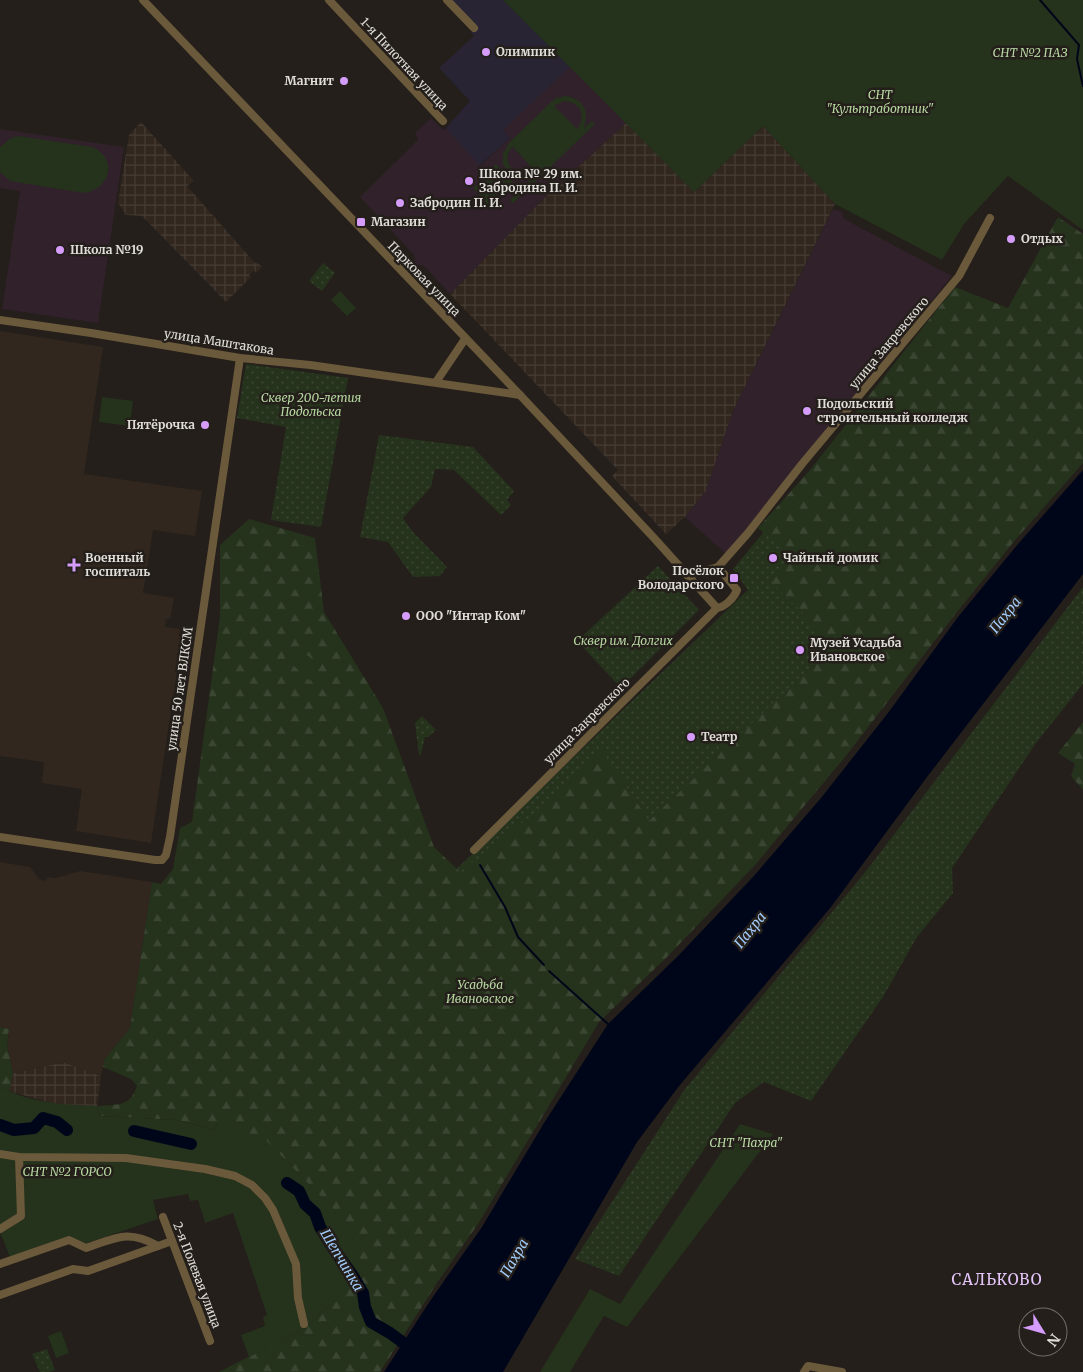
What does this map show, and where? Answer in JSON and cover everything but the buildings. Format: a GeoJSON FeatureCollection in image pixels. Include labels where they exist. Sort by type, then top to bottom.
{"type":"FeatureCollection","features":[{"type":"Feature","properties":{"kind":"street","name":"Парковая улица"},"geometry":{"type":"LineString","coordinates":[[143,0],[520,395],[717,608]]}},
{"type":"Feature","properties":{"kind":"street","name":"1-я Пилотная улица"},"geometry":{"type":"LineString","coordinates":[[329,0],[443,121]]}},
{"type":"Feature","properties":{"kind":"street"},"geometry":{"type":"LineString","coordinates":[[447,0],[474,28]]}},
{"type":"Feature","properties":{"kind":"street","name":"улица Закревского"},"geometry":{"type":"LineString","coordinates":[[718,567],[959,276],[990,218]]}},
{"type":"Feature","properties":{"kind":"street","name":"улица Маштакова"},"geometry":{"type":"LineString","coordinates":[[0,320],[240,358],[436,382],[520,395]]}},
{"type":"Feature","properties":{"kind":"street"},"geometry":{"type":"LineString","coordinates":[[436,382],[465,339]]}},
{"type":"Feature","properties":{"kind":"street","name":"улица 50 лет ВЛКСМ"},"geometry":{"type":"LineString","coordinates":[[0,837],[155,860],[162,860],[166,855],[240,358]]}},
{"type":"Feature","properties":{"kind":"street"},"geometry":{"type":"LineString","coordinates":[[687,575],[718,567],[737,590],[735,596],[722,608],[717,608]]}},
{"type":"Feature","properties":{"kind":"street","name":"улица Закревского"},"geometry":{"type":"LineString","coordinates":[[474,850],[717,608]]}},
{"type":"Feature","properties":{"kind":"street"},"geometry":{"type":"LineString","coordinates":[[0,1154],[19,1157],[126,1158],[206,1169],[235,1176],[252,1185],[265,1198],[273,1210],[296,1264],[298,1298],[304,1324]]}},
{"type":"Feature","properties":{"kind":"street"},"geometry":{"type":"LineString","coordinates":[[0,1229],[21,1216],[19,1157]]}},
{"type":"Feature","properties":{"kind":"street","name":"2-я Полевая улица"},"geometry":{"type":"LineString","coordinates":[[163,1217],[210,1341]]}},
{"type":"Feature","properties":{"kind":"street"},"geometry":{"type":"LineString","coordinates":[[0,1264],[69,1240],[86,1248],[122,1236],[136,1236],[158,1246]]}},
{"type":"Feature","properties":{"kind":"street"},"geometry":{"type":"LineString","coordinates":[[0,1295],[73,1269],[88,1271],[172,1241]]}},
{"type":"Feature","properties":{"kind":"street"},"geometry":{"type":"LineString","coordinates":[[804,1372],[808,1366],[842,1372]]}},
{"type":"Feature","properties":{"kind":"shaded area"},"geometry":{"type":"Polygon","coordinates":[[[451,0],[503,0],[570,67],[503,130],[510,138],[479,166],[446,128],[470,101],[439,68],[474,36],[471,32],[477,26],[451,0]]]}},
{"type":"Feature","properties":{"kind":"shaded area","name":"Школа № 29 им. Забродина П. И."},"geometry":{"type":"Polygon","coordinates":[[[570,67],[626,123],[544,198],[450,294],[425,267],[421,265],[416,267],[413,263],[414,255],[360,197],[418,140],[415,133],[431,118],[443,130],[446,128],[480,166],[510,138],[503,130],[570,67]]]}},
{"type":"Feature","properties":{"kind":"shaded area"},"geometry":{"type":"Polygon","coordinates":[[[141,122],[194,181],[187,186],[255,263],[257,262],[262,267],[256,273],[254,270],[249,275],[251,277],[226,302],[142,216],[126,215],[118,203],[129,135],[141,122]]]}},
{"type":"Feature","properties":{"kind":"shaded area"},"geometry":{"type":"Polygon","coordinates":[[[626,123],[694,192],[763,126],[835,204],[733,411],[706,491],[685,517],[666,534],[612,476],[618,470],[450,294],[544,198],[626,123]]]}},
{"type":"Feature","properties":{"kind":"shaded area","name":"Школа №19"},"geometry":{"type":"Polygon","coordinates":[[[0,129],[124,147],[98,323],[2,309],[20,191],[0,188],[0,129]]]}},
{"type":"Feature","properties":{"kind":"shaded area"},"geometry":{"type":"Polygon","coordinates":[[[833,209],[842,212],[844,219],[952,276],[726,554],[685,517],[706,491],[733,411],[833,209]]]}},
{"type":"Feature","properties":{"kind":"shaded area","name":"Военный госпиталь"},"geometry":{"type":"Polygon","coordinates":[[[0,331],[103,347],[84,474],[202,491],[195,536],[153,530],[143,593],[174,598],[170,619],[166,619],[165,627],[180,629],[179,636],[182,637],[151,843],[76,831],[82,789],[42,783],[44,762],[0,756],[0,331]]]}},
{"type":"Feature","properties":{"kind":"shaded area"},"geometry":{"type":"Polygon","coordinates":[[[0,862],[30,867],[39,879],[46,881],[47,877],[56,878],[80,871],[152,882],[130,1028],[104,1060],[101,1076],[64,1062],[13,1073],[7,1045],[9,1029],[0,1027],[0,862]]]}},
{"type":"Feature","properties":{"kind":"shaded area"},"geometry":{"type":"Polygon","coordinates":[[[64,1062],[101,1076],[97,1106],[57,1105],[9,1091],[13,1073],[64,1062]]]}},
{"type":"Feature","properties":{"kind":"green space","name":"СНТ \"Культработник\""},"geometry":{"type":"Polygon","coordinates":[[[503,0],[1083,0],[1083,230],[1008,176],[964,224],[942,260],[835,204],[763,126],[694,192],[503,0]]]}},
{"type":"Feature","properties":{"kind":"green space"},"geometry":{"type":"Polygon","coordinates":[[[566,96],[577,100],[584,107],[585,111],[586,122],[584,128],[592,121],[595,124],[513,203],[510,200],[534,176],[523,179],[511,175],[503,164],[503,154],[509,143],[556,98],[566,96]],[[564,101],[554,106],[577,129],[582,114],[578,106],[564,101]],[[512,146],[508,155],[508,164],[514,170],[523,174],[534,170],[512,146]]]}},
{"type":"Feature","properties":{"kind":"green space"},"geometry":{"type":"Polygon","coordinates":[[[18,136],[92,147],[106,158],[108,173],[105,180],[100,186],[84,193],[10,181],[0,172],[0,147],[11,138],[18,136]]]}},
{"type":"Feature","properties":{"kind":"green space"},"geometry":{"type":"Polygon","coordinates":[[[496,164],[516,185],[501,198],[482,177],[496,164]]]}},
{"type":"Feature","properties":{"kind":"green space"},"geometry":{"type":"Polygon","coordinates":[[[482,180],[499,199],[490,207],[473,188],[482,180]]]}},
{"type":"Feature","properties":{"kind":"green space","name":"Усадьба Ивановское"},"geometry":{"type":"Polygon","coordinates":[[[1058,217],[1083,234],[1083,463],[1016,539],[845,757],[756,864],[668,956],[599,1022],[478,1224],[439,1280],[380,1372],[219,1372],[305,1328],[330,1304],[217,1123],[215,1130],[178,1120],[100,1116],[97,1106],[122,1104],[130,1098],[137,1086],[131,1079],[103,1067],[104,1060],[130,1028],[152,882],[161,884],[173,869],[180,828],[192,822],[220,617],[220,545],[249,519],[315,538],[324,612],[383,708],[434,847],[460,872],[537,811],[601,748],[649,821],[830,649],[811,629],[805,615],[773,584],[775,575],[790,556],[758,528],[810,470],[955,287],[1008,308],[1058,217]]]}},
{"type":"Feature","properties":{"kind":"green space"},"geometry":{"type":"Polygon","coordinates":[[[323,263],[335,273],[322,291],[309,281],[323,263]]]}},
{"type":"Feature","properties":{"kind":"green space"},"geometry":{"type":"Polygon","coordinates":[[[340,291],[356,308],[347,316],[331,300],[340,291]]]}},
{"type":"Feature","properties":{"kind":"green space"},"geometry":{"type":"Polygon","coordinates":[[[959,298],[859,720],[349,972],[748,590],[733,569],[959,298]]]}},
{"type":"Feature","properties":{"kind":"green space","name":"Сквер 200-летия Подольска"},"geometry":{"type":"Polygon","coordinates":[[[246,364],[348,378],[321,527],[271,520],[286,427],[237,418],[246,364]]]}},
{"type":"Feature","properties":{"kind":"green space"},"geometry":{"type":"Polygon","coordinates":[[[102,397],[133,401],[130,426],[99,422],[102,397]]]}},
{"type":"Feature","properties":{"kind":"green space"},"geometry":{"type":"Polygon","coordinates":[[[379,435],[473,447],[514,491],[507,500],[511,505],[501,515],[454,470],[435,469],[431,487],[403,518],[413,532],[447,567],[440,576],[413,577],[388,542],[360,537],[379,435]]]}},
{"type":"Feature","properties":{"kind":"green space","name":"Сквер им. Долгих"},"geometry":{"type":"Polygon","coordinates":[[[658,566],[699,610],[621,688],[577,641],[658,566]]]}},
{"type":"Feature","properties":{"kind":"green space"},"geometry":{"type":"Polygon","coordinates":[[[1083,587],[1083,684],[1036,743],[952,868],[953,893],[917,937],[883,997],[811,1101],[764,1082],[735,1103],[619,1276],[575,1259],[685,1089],[867,870],[1083,587]]]}},
{"type":"Feature","properties":{"kind":"green space"},"geometry":{"type":"Polygon","coordinates":[[[302,651],[319,665],[310,681],[293,665],[302,651]]]}},
{"type":"Feature","properties":{"kind":"green space"},"geometry":{"type":"Polygon","coordinates":[[[422,716],[436,730],[428,737],[425,737],[421,754],[419,755],[415,723],[422,716]]]}},
{"type":"Feature","properties":{"kind":"green space"},"geometry":{"type":"Polygon","coordinates":[[[1083,722],[1083,790],[1071,776],[1075,764],[1058,753],[1083,722]]]}},
{"type":"Feature","properties":{"kind":"green space"},"geometry":{"type":"Polygon","coordinates":[[[0,1027],[9,1029],[7,1045],[13,1073],[9,1091],[0,1086],[0,1027]]]}},
{"type":"Feature","properties":{"kind":"green space","name":"СНТ №2 ГОРСО"},"geometry":{"type":"Polygon","coordinates":[[[0,1086],[35,1100],[60,1104],[97,1106],[100,1116],[178,1120],[214,1130],[217,1123],[267,1141],[339,1215],[354,1242],[364,1277],[330,1304],[305,1328],[249,1357],[241,1335],[265,1326],[263,1317],[267,1315],[233,1213],[205,1223],[198,1200],[190,1201],[188,1194],[153,1200],[158,1219],[84,1244],[69,1237],[10,1257],[0,1232],[0,1086]]]}},
{"type":"Feature","properties":{"kind":"green space","name":"СНТ \"Пахра\""},"geometry":{"type":"Polygon","coordinates":[[[740,1124],[773,1134],[627,1327],[604,1316],[570,1372],[540,1372],[590,1289],[620,1304],[740,1124]]]}},
{"type":"Feature","properties":{"kind":"green space"},"geometry":{"type":"Polygon","coordinates":[[[61,1331],[69,1353],[56,1358],[48,1336],[61,1331]]]}},
{"type":"Feature","properties":{"kind":"green space"},"geometry":{"type":"Polygon","coordinates":[[[47,1349],[55,1370],[40,1372],[32,1354],[47,1349]]]}},
{"type":"Feature","properties":{"kind":"water","name":"Пахра"},"geometry":{"type":"Polygon","coordinates":[[[1083,470],[1083,574],[927,777],[831,907],[679,1086],[637,1142],[503,1372],[384,1372],[430,1301],[482,1227],[544,1123],[608,1024],[678,956],[753,877],[821,798],[888,713],[958,617],[1018,544],[1083,470]]]}},
{"type":"Feature","properties":{"kind":"waterway"},"geometry":{"type":"LineString","coordinates":[[1040,0],[1079,45],[1077,59],[1083,86]]}},
{"type":"Feature","properties":{"kind":"waterway"},"geometry":{"type":"LineString","coordinates":[[480,865],[505,907],[518,937],[544,965]]}},
{"type":"Feature","properties":{"kind":"waterway"},"geometry":{"type":"LineString","coordinates":[[549,971],[608,1024]]}},
{"type":"Feature","properties":{"kind":"waterway","name":"Шепчинка"},"geometry":{"type":"LineString","coordinates":[[0,1125],[14,1130],[34,1128],[43,1118],[57,1122],[67,1130]]}},
{"type":"Feature","properties":{"kind":"waterway","name":"Шепчинка"},"geometry":{"type":"LineString","coordinates":[[134,1131],[191,1144]]}},
{"type":"Feature","properties":{"kind":"waterway","name":"Шепчинка"},"geometry":{"type":"LineString","coordinates":[[287,1183],[299,1191],[305,1204],[315,1213],[320,1227],[363,1293],[365,1307],[371,1322],[390,1333],[443,1372]]}},
{"type":"Feature","properties":{"kind":"place","name":"Олимпик"},"geometry":{"type":"Point","coordinates":[486,52]}},
{"type":"Feature","properties":{"kind":"place","name":"Магнит"},"geometry":{"type":"Point","coordinates":[344,81]}},
{"type":"Feature","properties":{"kind":"place","name":"Школа № 29 им. Забродина П. И."},"geometry":{"type":"Point","coordinates":[469,181]}},
{"type":"Feature","properties":{"kind":"place","name":"Забродин П. И."},"geometry":{"type":"Point","coordinates":[400,203]}},
{"type":"Feature","properties":{"kind":"place","name":"Магазин"},"geometry":{"type":"Point","coordinates":[361,222]}},
{"type":"Feature","properties":{"kind":"place","name":"Отдых"},"geometry":{"type":"Point","coordinates":[1011,239]}},
{"type":"Feature","properties":{"kind":"place","name":"Школа №19"},"geometry":{"type":"Point","coordinates":[60,250]}},
{"type":"Feature","properties":{"kind":"place","name":"Подольский строительный колледж"},"geometry":{"type":"Point","coordinates":[807,411]}},
{"type":"Feature","properties":{"kind":"place","name":"Пятёрочка"},"geometry":{"type":"Point","coordinates":[205,425]}},
{"type":"Feature","properties":{"kind":"place","name":"Чайный домик"},"geometry":{"type":"Point","coordinates":[773,558]}},
{"type":"Feature","properties":{"kind":"place","name":"Военный госпиталь"},"geometry":{"type":"Point","coordinates":[74,565]}},
{"type":"Feature","properties":{"kind":"place","name":"Посёлок Володарского"},"geometry":{"type":"Point","coordinates":[734,578]}},
{"type":"Feature","properties":{"kind":"place","name":"ООО \"Интар Ком\""},"geometry":{"type":"Point","coordinates":[406,616]}},
{"type":"Feature","properties":{"kind":"place","name":"Музей Усадьба Ивановское"},"geometry":{"type":"Point","coordinates":[800,650]}},
{"type":"Feature","properties":{"kind":"place","name":"Театр"},"geometry":{"type":"Point","coordinates":[691,737]}},
{"type":"Feature","properties":{"kind":"district","name":"САЛЬКОВО"},"geometry":{"type":"Point","coordinates":[997,1280]}},
{"type":"Feature","properties":{"kind":"park label","name":"СНТ №2 ПАЗ"},"geometry":{"type":"Point","coordinates":[1030,53]}}]}
